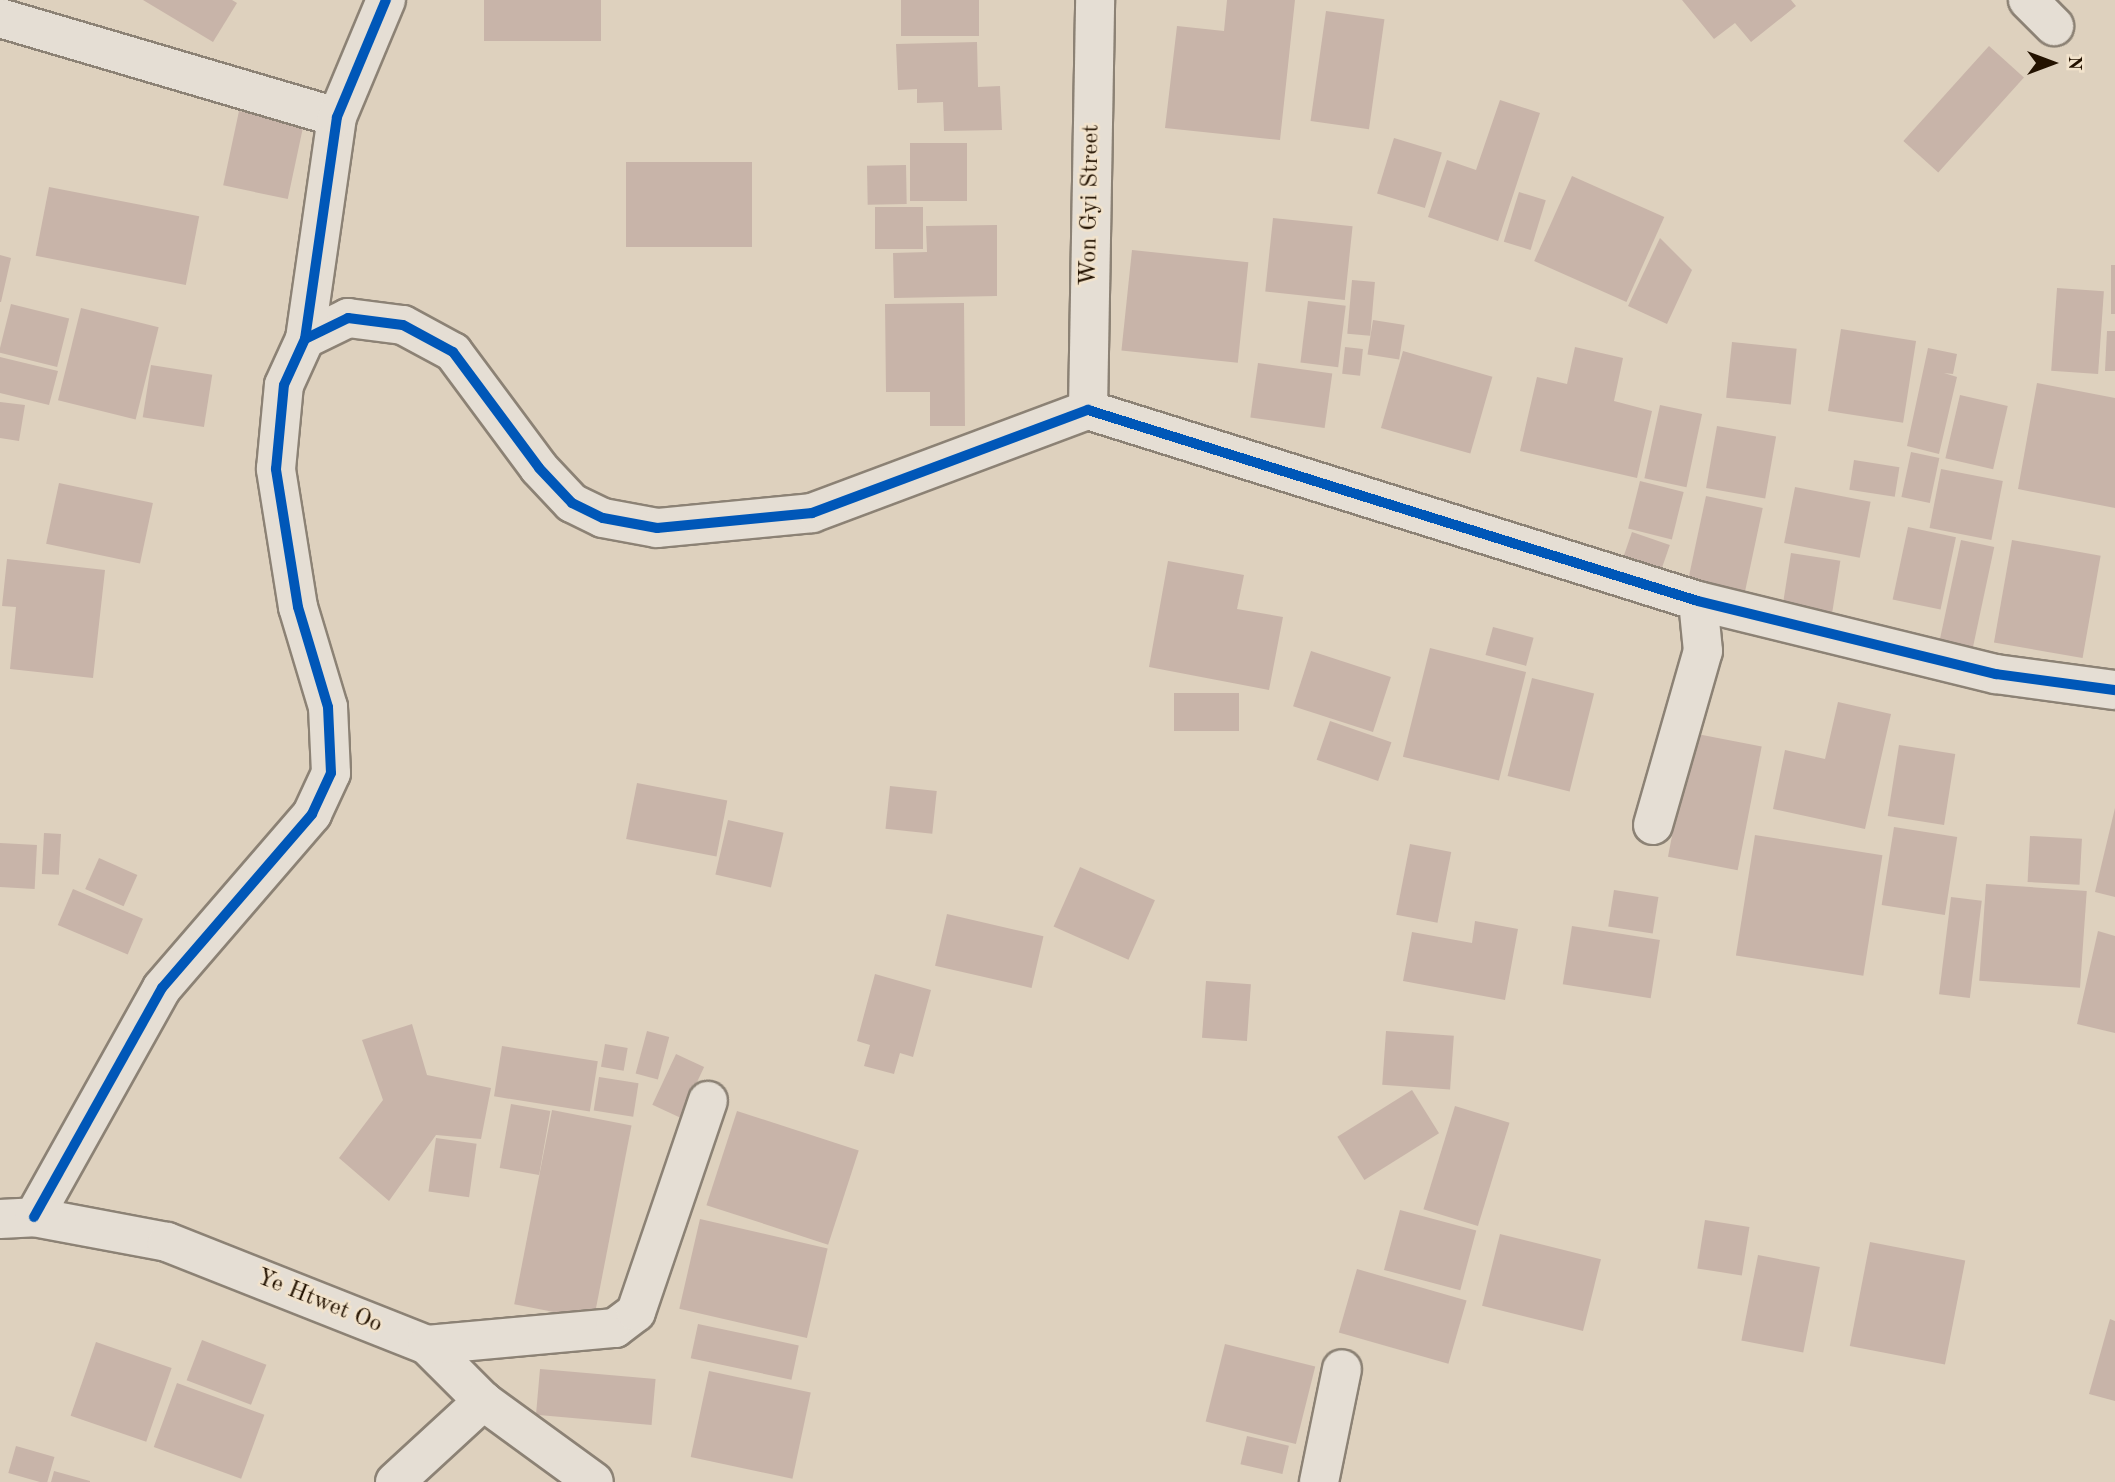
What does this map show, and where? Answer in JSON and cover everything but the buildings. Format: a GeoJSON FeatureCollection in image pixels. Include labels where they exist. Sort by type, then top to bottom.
{"type":"FeatureCollection","features":[{"type":"Feature","properties":{"kind":"street"},"geometry":{"type":"LineString","coordinates":[[17,1218],[162,988],[312,814],[331,774],[328,707],[298,607],[276,469],[284,385],[305,339],[337,117],[386,0]]}},
{"type":"Feature","properties":{"kind":"street","name":"Won Gyi Street"},"geometry":{"type":"LineString","coordinates":[[1088,410],[1095,0]]}},
{"type":"Feature","properties":{"kind":"street"},"geometry":{"type":"LineString","coordinates":[[0,18],[337,117]]}},
{"type":"Feature","properties":{"kind":"street"},"geometry":{"type":"LineString","coordinates":[[305,339],[348,318],[413,331],[453,352],[572,503],[603,519],[657,528],[812,513],[1088,410],[1698,601],[1996,674],[2115,690]]}},
{"type":"Feature","properties":{"kind":"street"},"geometry":{"type":"LineString","coordinates":[[1653,825],[1703,651],[1698,601]]}},
{"type":"Feature","properties":{"kind":"street"},"geometry":{"type":"LineString","coordinates":[[427,1345],[615,1328],[636,1311],[708,1101]]}},
{"type":"Feature","properties":{"kind":"street","name":"Ye Htwet Oo"},"geometry":{"type":"LineString","coordinates":[[17,1218],[167,1242],[427,1345],[483,1401],[594,1482]]}},
{"type":"Feature","properties":{"kind":"street"},"geometry":{"type":"LineString","coordinates":[[1319,1482],[1342,1369]]}},
{"type":"Feature","properties":{"kind":"street"},"geometry":{"type":"LineString","coordinates":[[395,1482],[483,1401]]}},
{"type":"Feature","properties":{"kind":"cycle path"},"geometry":{"type":"LineString","coordinates":[[34,1217],[162,988],[312,814],[331,773],[328,707],[298,607],[276,469],[284,385],[305,339],[337,117],[386,0]]}},
{"type":"Feature","properties":{"kind":"cycle path"},"geometry":{"type":"LineString","coordinates":[[305,339],[348,318],[403,325],[453,352],[539,468],[572,503],[603,518],[657,528],[812,513],[1088,410],[1698,601],[1996,674],[2115,690]]}}]}
